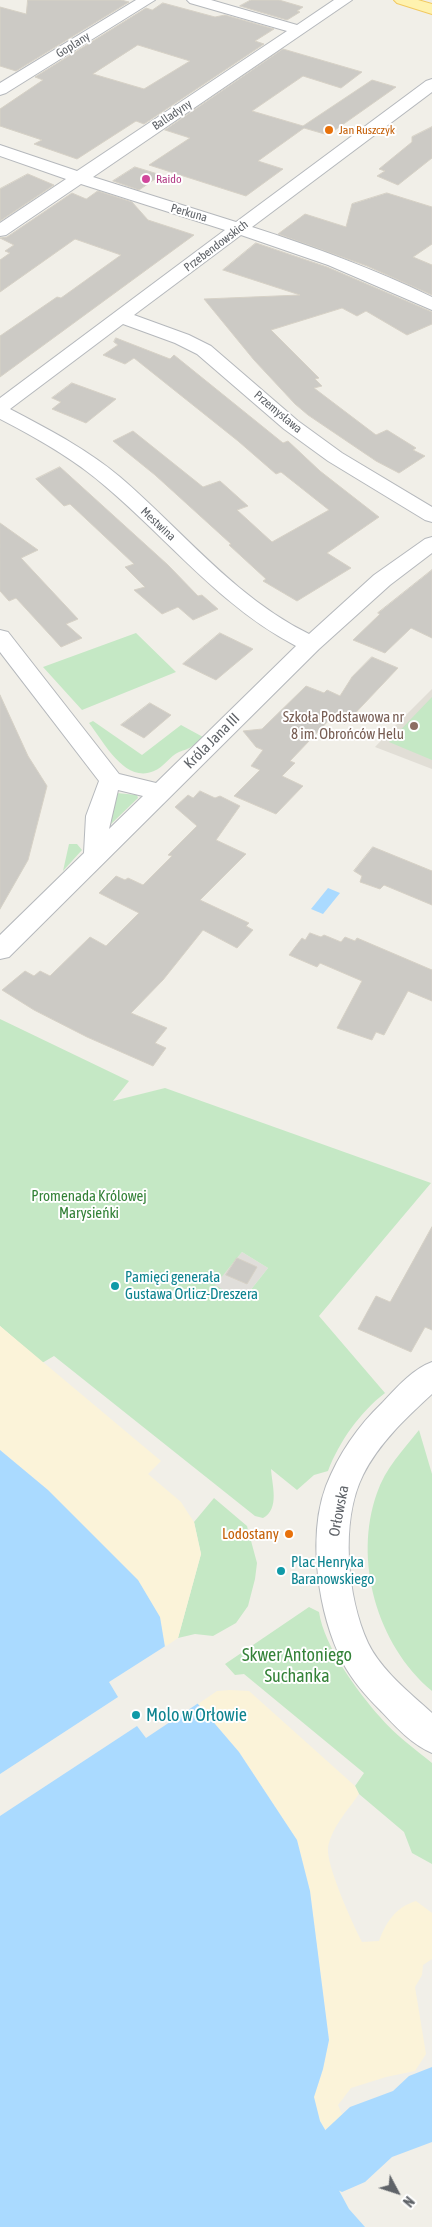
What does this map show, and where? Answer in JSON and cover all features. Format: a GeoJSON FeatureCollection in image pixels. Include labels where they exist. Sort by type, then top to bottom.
{"type":"FeatureCollection","features":[{"type":"Feature","properties":{"kind":"main road"},"geometry":{"type":"LineString","coordinates":[[402,0],[432,8]]}},
{"type":"Feature","properties":{"kind":"street","name":"Goplany"},"geometry":{"type":"LineString","coordinates":[[0,90],[147,0]]}},
{"type":"Feature","properties":{"kind":"street"},"geometry":{"type":"LineString","coordinates":[[195,0],[299,30]]}},
{"type":"Feature","properties":{"kind":"street","name":"Balladyny"},"geometry":{"type":"LineString","coordinates":[[0,231],[344,0]]}},
{"type":"Feature","properties":{"kind":"street","name":"Przebendowskich"},"geometry":{"type":"LineString","coordinates":[[0,409],[431,86]]}},
{"type":"Feature","properties":{"kind":"street","name":"Perkuna"},"geometry":{"type":"LineString","coordinates":[[0,150],[79,178],[240,228],[358,269],[432,304]]}},
{"type":"Feature","properties":{"kind":"street","name":"Przemysława"},"geometry":{"type":"LineString","coordinates":[[121,317],[182,339],[204,350],[292,425],[335,457],[432,516]]}},
{"type":"Feature","properties":{"kind":"street","name":"Mestwina"},"geometry":{"type":"LineString","coordinates":[[0,409],[76,452],[113,481],[249,606],[273,625],[311,644]]}},
{"type":"Feature","properties":{"kind":"street","name":"Króla Jana III"},"geometry":{"type":"LineString","coordinates":[[0,950],[311,644],[382,580],[432,543]]}},
{"type":"Feature","properties":{"kind":"street"},"geometry":{"type":"LineString","coordinates":[[0,637],[111,780],[161,792]]}},
{"type":"Feature","properties":{"kind":"street"},"geometry":{"type":"LineString","coordinates":[[96,854],[95,833],[103,793],[111,780]]}},
{"type":"Feature","properties":{"kind":"street","name":"Orłowska"},"geometry":{"type":"LineString","coordinates":[[432,1374],[376,1430],[361,1450],[349,1470],[333,1528],[335,1580],[339,1608],[355,1652],[395,1703],[432,1736]]}},
{"type":"Feature","properties":{"kind":"shaded area","name":"Szkoła Podstawowa nr 8 im. Obrońców Helu"},"geometry":{"type":"Polygon","coordinates":[[[432,689],[432,769],[375,747],[392,729],[432,689]]]}},
{"type":"Feature","properties":{"kind":"shaded area"},"geometry":{"type":"Polygon","coordinates":[[[242,1252],[268,1268],[242,1301],[214,1285],[242,1252]]]}},
{"type":"Feature","properties":{"kind":"green space"},"geometry":{"type":"Polygon","coordinates":[[[136,633],[176,672],[82,710],[43,667],[136,633]]]}},
{"type":"Feature","properties":{"kind":"green space"},"geometry":{"type":"Polygon","coordinates":[[[432,697],[432,760],[389,742],[432,697]]]}},
{"type":"Feature","properties":{"kind":"green space"},"geometry":{"type":"Polygon","coordinates":[[[93,721],[142,755],[181,725],[203,737],[191,747],[176,754],[158,769],[143,773],[134,772],[116,759],[89,723],[93,721]]]}},
{"type":"Feature","properties":{"kind":"green space"},"geometry":{"type":"Polygon","coordinates":[[[117,793],[137,795],[138,798],[110,825],[105,824],[117,793]]]}},
{"type":"Feature","properties":{"kind":"green space"},"geometry":{"type":"Polygon","coordinates":[[[69,844],[77,844],[82,850],[63,871],[69,844]]]}},
{"type":"Feature","properties":{"kind":"green space","name":"Promenada Królowej Marysieńki"},"geometry":{"type":"Polygon","coordinates":[[[0,1019],[129,1081],[113,1101],[165,1088],[431,1183],[319,1316],[385,1393],[367,1409],[351,1428],[338,1449],[328,1471],[314,1475],[297,1490],[271,1469],[273,1503],[272,1509],[263,1518],[255,1516],[54,1356],[42,1363],[0,1326],[0,1019]],[[242,1252],[215,1285],[242,1301],[268,1268],[242,1252]]]}},
{"type":"Feature","properties":{"kind":"green space"},"geometry":{"type":"Polygon","coordinates":[[[419,1430],[432,1474],[432,1691],[413,1672],[397,1650],[384,1626],[375,1600],[369,1573],[370,1519],[380,1484],[395,1460],[419,1430]]]}},
{"type":"Feature","properties":{"kind":"green space"},"geometry":{"type":"Polygon","coordinates":[[[214,1498],[247,1526],[257,1563],[255,1579],[248,1606],[236,1623],[213,1636],[195,1634],[178,1638],[201,1554],[194,1522],[214,1498]]]}},
{"type":"Feature","properties":{"kind":"green space","name":"Skwer Antoniego Suchanka"},"geometry":{"type":"Polygon","coordinates":[[[309,1607],[319,1612],[327,1639],[334,1653],[361,1694],[392,1730],[432,1763],[432,1864],[412,1853],[404,1832],[359,1794],[355,1786],[364,1773],[244,1674],[235,1675],[225,1664],[309,1607]]]}},
{"type":"Feature","properties":{"kind":"sand"},"geometry":{"type":"Polygon","coordinates":[[[0,1326],[161,1461],[148,1474],[181,1502],[194,1522],[201,1554],[178,1638],[165,1647],[160,1617],[48,1490],[0,1450],[0,1326]]]}},
{"type":"Feature","properties":{"kind":"sand"},"geometry":{"type":"Polygon","coordinates":[[[217,1691],[249,1691],[355,1786],[359,1794],[336,1826],[328,1848],[331,1867],[336,1881],[362,1942],[379,1941],[385,1928],[397,1911],[416,1901],[432,1913],[432,1959],[423,1965],[422,1975],[415,1987],[426,2054],[415,2071],[386,2077],[351,2088],[338,2105],[348,2128],[348,2141],[336,2146],[320,2121],[314,2097],[323,2069],[329,2040],[310,1891],[297,1840],[239,1752],[198,1704],[217,1691]]]}},
{"type":"Feature","properties":{"kind":"water"},"geometry":{"type":"Polygon","coordinates":[[[328,888],[340,893],[323,914],[311,909],[328,888]]]}},
{"type":"Feature","properties":{"kind":"water"},"geometry":{"type":"Polygon","coordinates":[[[0,1450],[48,1490],[138,1580],[160,1617],[165,1647],[198,1704],[239,1752],[297,1840],[310,1891],[329,2040],[323,2069],[314,2097],[320,2121],[342,2159],[343,2177],[335,2183],[349,2209],[365,2227],[0,2227],[0,1450]]]}},
{"type":"Feature","properties":{"kind":"pier","name":"Molo w Orłowie"},"geometry":{"type":"Polygon","coordinates":[[[167,1645],[200,1702],[146,1738],[137,1726],[0,1816],[0,1774],[118,1697],[109,1682],[167,1645]]]}},
{"type":"Feature","properties":{"kind":"building"},"geometry":{"type":"Polygon","coordinates":[[[28,0],[121,0],[129,2],[16,71],[0,66],[0,7],[26,14],[28,0]]]}},
{"type":"Feature","properties":{"kind":"building"},"geometry":{"type":"Polygon","coordinates":[[[251,0],[279,0],[303,7],[297,11],[300,12],[287,20],[240,6],[251,0]]]}},
{"type":"Feature","properties":{"kind":"building"},"geometry":{"type":"Polygon","coordinates":[[[163,3],[215,17],[225,15],[274,29],[255,41],[264,44],[144,124],[136,121],[77,159],[34,144],[42,140],[0,126],[0,109],[43,80],[35,77],[146,8],[152,10],[163,3]],[[138,45],[93,74],[144,89],[190,61],[138,45]]]}},
{"type":"Feature","properties":{"kind":"building"},"geometry":{"type":"Polygon","coordinates":[[[283,49],[362,72],[341,88],[303,76],[252,111],[303,126],[372,80],[396,87],[328,135],[304,128],[258,161],[283,169],[246,196],[149,165],[190,138],[165,130],[283,49]]]}},
{"type":"Feature","properties":{"kind":"building"},"geometry":{"type":"Polygon","coordinates":[[[432,127],[432,158],[398,185],[377,176],[385,171],[379,169],[412,142],[412,137],[432,127]]]}},
{"type":"Feature","properties":{"kind":"building"},"geometry":{"type":"Polygon","coordinates":[[[135,167],[161,175],[139,190],[113,181],[135,167]]]}},
{"type":"Feature","properties":{"kind":"building"},"geometry":{"type":"Polygon","coordinates":[[[28,174],[54,185],[0,221],[0,189],[28,174]]]}},
{"type":"Feature","properties":{"kind":"building"},"geometry":{"type":"Polygon","coordinates":[[[98,191],[132,202],[148,220],[194,235],[0,377],[0,336],[57,297],[61,298],[121,255],[75,239],[0,292],[0,260],[10,253],[5,251],[14,245],[0,238],[7,237],[72,193],[86,199],[98,191]]]}},
{"type":"Feature","properties":{"kind":"building"},"geometry":{"type":"Polygon","coordinates":[[[387,193],[432,207],[432,244],[413,257],[432,265],[432,295],[367,266],[278,234],[305,214],[346,227],[352,204],[387,193]]]}},
{"type":"Feature","properties":{"kind":"building"},"geometry":{"type":"Polygon","coordinates":[[[256,243],[327,267],[432,312],[432,324],[407,335],[366,311],[357,316],[342,308],[271,330],[319,378],[315,379],[322,386],[314,388],[376,435],[387,430],[416,448],[413,450],[425,456],[399,473],[376,461],[308,415],[295,404],[254,360],[204,299],[300,295],[223,270],[256,243]]]}},
{"type":"Feature","properties":{"kind":"building"},"geometry":{"type":"Polygon","coordinates":[[[116,338],[170,359],[174,355],[283,443],[288,441],[320,471],[379,517],[327,553],[351,568],[297,601],[263,581],[266,579],[229,545],[231,544],[155,475],[113,441],[133,431],[203,487],[220,481],[248,506],[237,510],[272,542],[329,510],[281,472],[276,474],[238,441],[134,358],[125,364],[103,355],[118,345],[114,342],[116,338]]]}},
{"type":"Feature","properties":{"kind":"building"},"geometry":{"type":"Polygon","coordinates":[[[72,383],[116,399],[86,423],[52,409],[61,402],[52,398],[72,383]]]}},
{"type":"Feature","properties":{"kind":"building"},"geometry":{"type":"Polygon","coordinates":[[[60,467],[168,565],[198,596],[202,595],[218,609],[193,620],[178,607],[162,614],[134,590],[145,587],[125,567],[134,564],[70,504],[64,506],[36,479],[60,467]]]}},
{"type":"Feature","properties":{"kind":"building"},"geometry":{"type":"Polygon","coordinates":[[[0,523],[38,550],[21,558],[78,619],[66,624],[82,638],[61,647],[16,598],[9,601],[0,591],[0,523]]]}},
{"type":"Feature","properties":{"kind":"building"},"geometry":{"type":"Polygon","coordinates":[[[432,570],[432,638],[411,628],[385,653],[353,640],[380,614],[378,613],[432,570]]]}},
{"type":"Feature","properties":{"kind":"building"},"geometry":{"type":"Polygon","coordinates":[[[220,633],[253,649],[216,680],[183,664],[220,633]]]}},
{"type":"Feature","properties":{"kind":"building"},"geometry":{"type":"Polygon","coordinates":[[[372,657],[398,668],[345,724],[331,718],[290,761],[295,763],[282,776],[303,786],[276,814],[234,796],[260,770],[251,766],[263,750],[256,747],[243,731],[262,729],[306,686],[324,693],[327,690],[340,696],[352,677],[372,657]]]}},
{"type":"Feature","properties":{"kind":"building"},"geometry":{"type":"Polygon","coordinates":[[[0,695],[28,756],[47,786],[28,860],[0,909],[0,695]]]}},
{"type":"Feature","properties":{"kind":"building"},"geometry":{"type":"Polygon","coordinates":[[[150,703],[171,715],[144,738],[121,725],[150,703]]]}},
{"type":"Feature","properties":{"kind":"building"},"geometry":{"type":"Polygon","coordinates":[[[200,791],[215,798],[220,796],[240,806],[216,840],[246,854],[200,900],[249,923],[246,926],[253,930],[237,948],[203,930],[163,980],[131,1013],[167,1028],[155,1043],[166,1048],[153,1066],[87,1037],[34,1010],[2,990],[25,971],[34,976],[40,971],[50,976],[90,937],[106,946],[139,913],[99,893],[116,876],[125,880],[128,878],[143,885],[172,856],[168,855],[197,826],[175,807],[188,795],[193,798],[200,791]]]}},
{"type":"Feature","properties":{"kind":"building"},"geometry":{"type":"Polygon","coordinates":[[[373,847],[432,871],[432,905],[384,885],[380,889],[360,882],[362,876],[354,871],[373,847]]]}},
{"type":"Feature","properties":{"kind":"building"},"geometry":{"type":"Polygon","coordinates":[[[310,933],[321,937],[324,935],[341,942],[345,937],[355,941],[357,938],[432,970],[432,1001],[408,991],[384,1035],[376,1032],[372,1040],[337,1028],[362,981],[320,963],[317,967],[289,955],[302,938],[305,940],[310,933]]]}},
{"type":"Feature","properties":{"kind":"building"},"geometry":{"type":"Polygon","coordinates":[[[432,1227],[432,1330],[425,1327],[411,1352],[358,1329],[376,1296],[390,1302],[432,1227]]]}},
{"type":"Feature","properties":{"kind":"building"},"geometry":{"type":"Polygon","coordinates":[[[237,1258],[257,1267],[247,1284],[226,1275],[237,1258]]]}},
{"type":"Feature","properties":{"kind":"waterway"},"geometry":{"type":"LineString","coordinates":[[342,2159],[373,2130],[412,2118],[432,2099]]}},
{"type":"Feature","properties":{"kind":"place","name":"Jan Ruszczyk"},"geometry":{"type":"Point","coordinates":[329,130]}},
{"type":"Feature","properties":{"kind":"place","name":"Raido"},"geometry":{"type":"Point","coordinates":[146,179]}},
{"type":"Feature","properties":{"kind":"place","name":"Szkoła Podstawowa nr 8 im. Obrońców Helu"},"geometry":{"type":"Point","coordinates":[414,726]}},
{"type":"Feature","properties":{"kind":"place","name":"Pamięci generała Gustawa Orlicz-Dreszera"},"geometry":{"type":"Point","coordinates":[115,1286]}},
{"type":"Feature","properties":{"kind":"place","name":"Lodostany"},"geometry":{"type":"Point","coordinates":[289,1534]}},
{"type":"Feature","properties":{"kind":"place","name":"Plac Henryka Baranowskiego"},"geometry":{"type":"Point","coordinates":[281,1571]}},
{"type":"Feature","properties":{"kind":"place","name":"Molo w Orłowie"},"geometry":{"type":"Point","coordinates":[136,1715]}}]}
